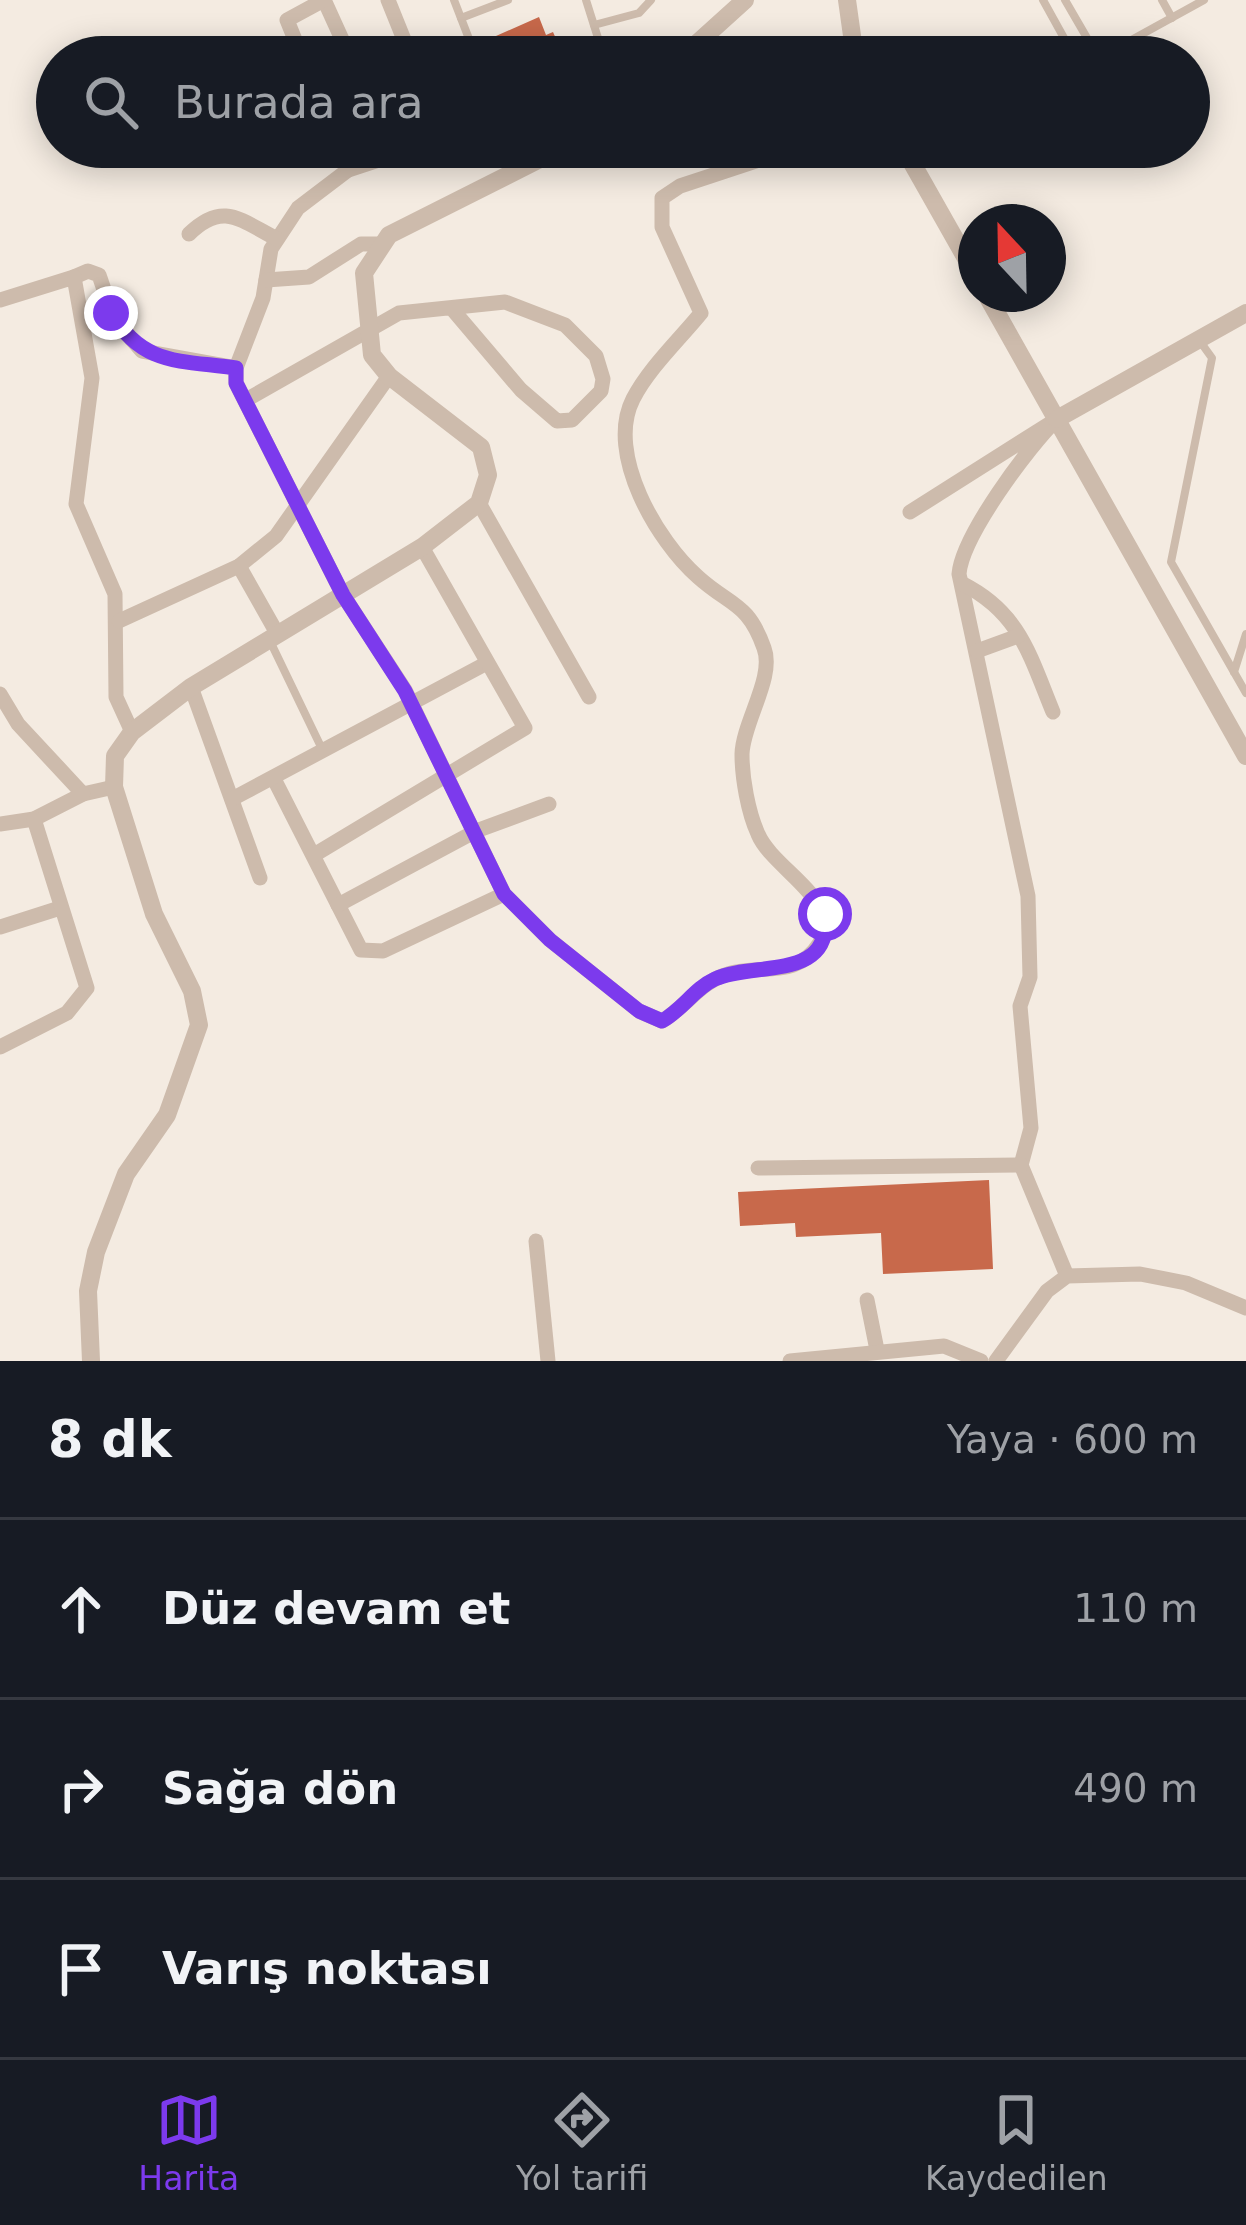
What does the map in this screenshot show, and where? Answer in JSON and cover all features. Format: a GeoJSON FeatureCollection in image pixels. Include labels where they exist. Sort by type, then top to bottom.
{"type":"FeatureCollection","features":[{"type":"Feature","properties":{"kind":"street"},"geometry":{"type":"LineString","coordinates":[[388,0],[403,36]]}},
{"type":"Feature","properties":{"kind":"street"},"geometry":{"type":"LineString","coordinates":[[706,36],[746,0]]}},
{"type":"Feature","properties":{"kind":"street"},"geometry":{"type":"LineString","coordinates":[[848,0],[852,36]]}},
{"type":"Feature","properties":{"kind":"street"},"geometry":{"type":"LineString","coordinates":[[293,36],[287,20],[324,1],[340,36]]}},
{"type":"Feature","properties":{"kind":"street"},"geometry":{"type":"LineString","coordinates":[[353,168],[298,208],[277,239],[236,368],[246,400],[302,504],[343,595],[411,703],[504,894],[550,940],[656,1021],[673,1015],[707,982],[726,974],[801,963],[823,940],[825,914],[772,858],[757,833],[747,792],[742,752],[767,654],[747,609],[699,579],[652,528],[640,495],[626,415],[634,396],[701,313],[662,227],[662,198],[680,186],[735,168]]}},
{"type":"Feature","properties":{"kind":"street"},"geometry":{"type":"LineString","coordinates":[[266,280],[309,277],[361,244],[380,244],[525,168]]}},
{"type":"Feature","properties":{"kind":"street"},"geometry":{"type":"LineString","coordinates":[[916,168],[958,244]]}},
{"type":"Feature","properties":{"kind":"street"},"geometry":{"type":"LineString","coordinates":[[189,234],[206,218],[227,214],[277,239]]}},
{"type":"Feature","properties":{"kind":"street"},"geometry":{"type":"LineString","coordinates":[[91,1361],[88,1291],[96,1252],[126,1174],[167,1115],[199,1024],[192,991],[154,914],[114,787],[115,756],[132,732],[191,686],[422,547],[478,503],[488,475],[481,447],[389,376],[372,355],[365,328],[364,273],[380,244]]}},
{"type":"Feature","properties":{"kind":"street"},"geometry":{"type":"LineString","coordinates":[[0,300],[88,271],[98,275],[114,319],[142,351],[236,368]]}},
{"type":"Feature","properties":{"kind":"street"},"geometry":{"type":"LineString","coordinates":[[74,277],[92,378],[76,504],[115,594],[119,621],[116,697],[132,732]]}},
{"type":"Feature","properties":{"kind":"street"},"geometry":{"type":"LineString","coordinates":[[246,400],[365,328],[399,314],[505,302],[565,326],[596,356],[604,379],[601,391],[572,420],[557,421],[521,390],[452,310]]}},
{"type":"Feature","properties":{"kind":"street"},"geometry":{"type":"LineString","coordinates":[[996,312],[1246,756]]}},
{"type":"Feature","properties":{"kind":"street"},"geometry":{"type":"LineString","coordinates":[[910,512],[1057,419],[1246,314]]}},
{"type":"Feature","properties":{"kind":"street"},"geometry":{"type":"LineString","coordinates":[[119,621],[238,566],[276,536],[389,376]]}},
{"type":"Feature","properties":{"kind":"street"},"geometry":{"type":"LineString","coordinates":[[1057,419],[1036,440],[971,538],[961,558],[961,595],[1028,896],[1030,977],[1020,1006],[1031,1128],[1021,1165],[1066,1276]]}},
{"type":"Feature","properties":{"kind":"street"},"geometry":{"type":"LineString","coordinates":[[478,503],[589,697]]}},
{"type":"Feature","properties":{"kind":"street"},"geometry":{"type":"LineString","coordinates":[[314,855],[525,728],[422,547]]}},
{"type":"Feature","properties":{"kind":"street"},"geometry":{"type":"LineString","coordinates":[[238,566],[273,637]]}},
{"type":"Feature","properties":{"kind":"street"},"geometry":{"type":"LineString","coordinates":[[964,584],[997,601],[1053,712]]}},
{"type":"Feature","properties":{"kind":"street"},"geometry":{"type":"LineString","coordinates":[[977,651],[1018,636]]}},
{"type":"Feature","properties":{"kind":"street"},"geometry":{"type":"LineString","coordinates":[[232,799],[487,662]]}},
{"type":"Feature","properties":{"kind":"street"},"geometry":{"type":"LineString","coordinates":[[191,686],[260,878]]}},
{"type":"Feature","properties":{"kind":"street"},"geometry":{"type":"LineString","coordinates":[[0,694],[18,724],[83,794]]}},
{"type":"Feature","properties":{"kind":"street"},"geometry":{"type":"LineString","coordinates":[[274,779],[357,945],[375,953],[504,894]]}},
{"type":"Feature","properties":{"kind":"street"},"geometry":{"type":"LineString","coordinates":[[0,824],[34,819],[83,794],[114,787]]}},
{"type":"Feature","properties":{"kind":"street"},"geometry":{"type":"LineString","coordinates":[[338,905],[476,831],[549,804]]}},
{"type":"Feature","properties":{"kind":"street"},"geometry":{"type":"LineString","coordinates":[[0,1046],[67,1013],[87,988],[86,972],[60,908],[34,819]]}},
{"type":"Feature","properties":{"kind":"street"},"geometry":{"type":"LineString","coordinates":[[0,927],[60,908]]}},
{"type":"Feature","properties":{"kind":"street"},"geometry":{"type":"LineString","coordinates":[[758,1168],[1021,1165]]}},
{"type":"Feature","properties":{"kind":"street"},"geometry":{"type":"LineString","coordinates":[[536,1241],[548,1361]]}},
{"type":"Feature","properties":{"kind":"street"},"geometry":{"type":"LineString","coordinates":[[996,1361],[1047,1291],[1066,1276],[1141,1274],[1186,1282],[1246,1308]]}},
{"type":"Feature","properties":{"kind":"street"},"geometry":{"type":"LineString","coordinates":[[867,1300],[878,1350]]}},
{"type":"Feature","properties":{"kind":"street"},"geometry":{"type":"LineString","coordinates":[[790,1361],[944,1346],[980,1361]]}},
{"type":"Feature","properties":{"kind":"lane"},"geometry":{"type":"LineString","coordinates":[[454,0],[468,36]]}},
{"type":"Feature","properties":{"kind":"lane"},"geometry":{"type":"LineString","coordinates":[[461,18],[508,0]]}},
{"type":"Feature","properties":{"kind":"lane"},"geometry":{"type":"LineString","coordinates":[[586,0],[598,36]]}},
{"type":"Feature","properties":{"kind":"lane"},"geometry":{"type":"LineString","coordinates":[[595,25],[639,14],[651,0]]}},
{"type":"Feature","properties":{"kind":"lane"},"geometry":{"type":"LineString","coordinates":[[1043,0],[1063,36]]}},
{"type":"Feature","properties":{"kind":"lane"},"geometry":{"type":"LineString","coordinates":[[1065,0],[1087,36]]}},
{"type":"Feature","properties":{"kind":"lane"},"geometry":{"type":"LineString","coordinates":[[1162,0],[1172,18]]}},
{"type":"Feature","properties":{"kind":"lane"},"geometry":{"type":"LineString","coordinates":[[1135,36],[1204,0]]}},
{"type":"Feature","properties":{"kind":"lane"},"geometry":{"type":"LineString","coordinates":[[1199,340],[1212,358],[1171,562],[1246,693]]}},
{"type":"Feature","properties":{"kind":"lane"},"geometry":{"type":"LineString","coordinates":[[1234,673],[1246,634]]}},
{"type":"Feature","properties":{"kind":"lane"},"geometry":{"type":"LineString","coordinates":[[273,637],[323,751]]}},
{"type":"Feature","properties":{"kind":"building"},"geometry":{"type":"Polygon","coordinates":[[[539,17],[546,35],[553,32],[555,36],[496,36],[539,17]]]}},
{"type":"Feature","properties":{"kind":"building"},"geometry":{"type":"Polygon","coordinates":[[[989,1180],[993,1269],[883,1274],[881,1233],[796,1237],[795,1223],[740,1226],[738,1192],[989,1180]]]}},
{"type":"Feature","properties":{"kind":"route"},"geometry":{"type":"LineString","coordinates":[[111,313],[134,344],[152,356],[236,368],[236,383],[302,504],[343,595],[405,691],[504,884],[504,894],[550,940],[639,1011],[662,1021],[707,982],[726,974],[801,963],[823,940],[825,914]]}}]}
